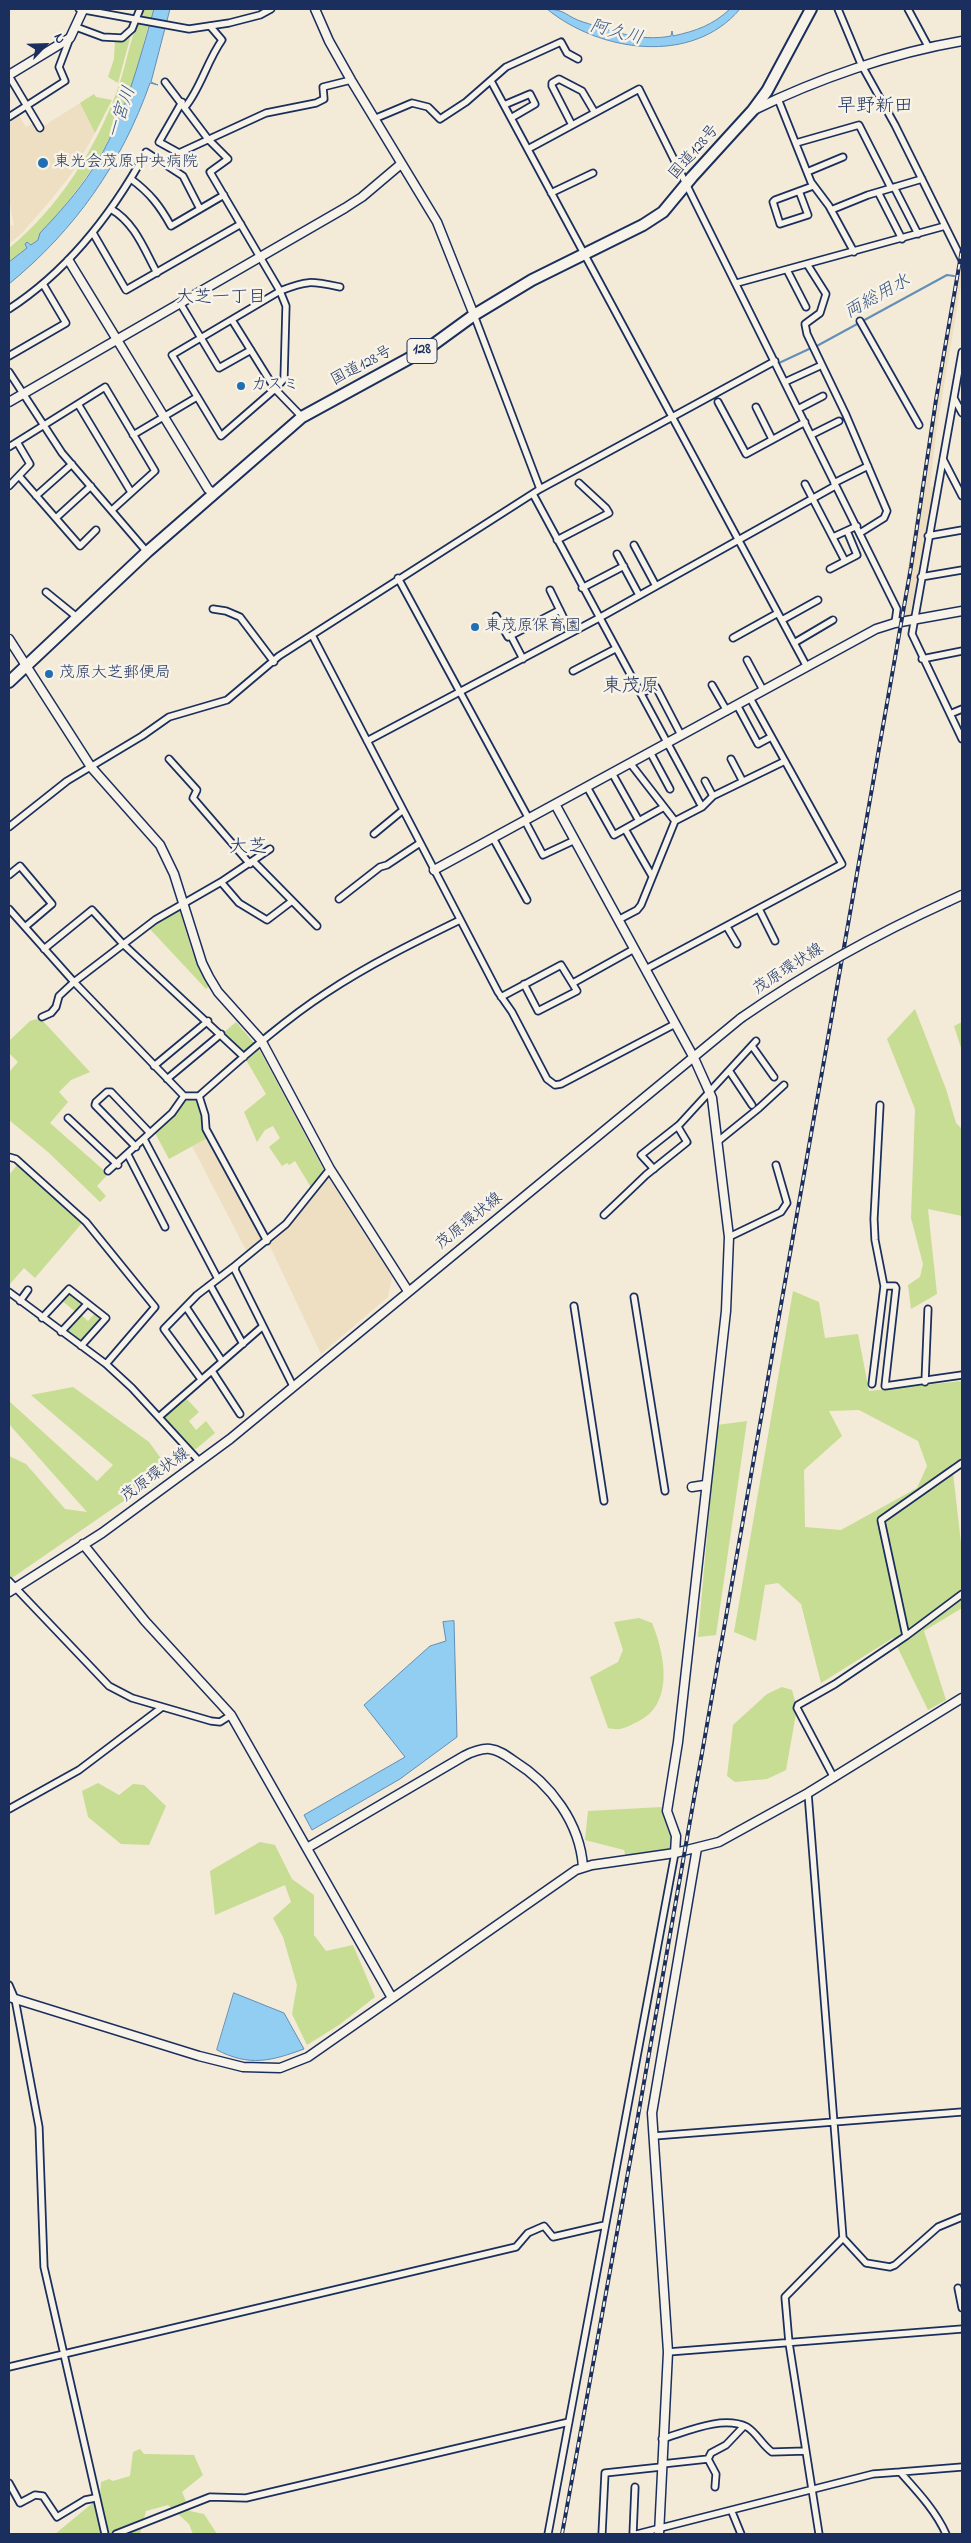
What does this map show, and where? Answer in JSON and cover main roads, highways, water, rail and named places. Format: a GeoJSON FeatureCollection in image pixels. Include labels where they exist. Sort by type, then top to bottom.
{"type":"FeatureCollection","features":[{"type":"Feature","properties":{"kind":"highway","name":"国道128号"},"geometry":{"type":"LineString","coordinates":[[9,682],[147,552],[302,417],[430,347],[474,315],[532,280],[654,219],[674,201],[753,110],[767,91],[811,9]]}},
{"type":"Feature","properties":{"kind":"water","name":"一宮川"},"geometry":{"type":"Polygon","coordinates":[[[154,9],[170,9],[151,82],[158,85],[150,83],[125,141],[94,193],[55,241],[9,284],[9,262],[27,248],[25,244],[27,242],[31,245],[38,240],[40,233],[80,187],[103,151],[129,92],[154,9]]]}},
{"type":"Feature","properties":{"kind":"water","name":"阿久川"},"geometry":{"type":"Polygon","coordinates":[[[547,9],[558,10],[578,20],[616,32],[648,38],[671,36],[672,31],[673,36],[689,32],[704,27],[724,15],[730,9],[740,9],[720,27],[697,39],[672,45],[645,46],[618,43],[592,35],[568,24],[547,9]]]}},
{"type":"Feature","properties":{"kind":"water"},"geometry":{"type":"Polygon","coordinates":[[[454,1621],[457,1737],[400,1779],[312,1830],[304,1815],[405,1757],[364,1705],[430,1646],[446,1641],[443,1622],[454,1621]]]}},
{"type":"Feature","properties":{"kind":"water"},"geometry":{"type":"Polygon","coordinates":[[[234,1993],[284,2013],[304,2049],[281,2057],[260,2060],[240,2059],[217,2050],[234,1993]]]}},
{"type":"Feature","properties":{"kind":"waterway","name":"両総用水"},"geometry":{"type":"LineString","coordinates":[[815,347],[947,275],[954,276]]}},
{"type":"Feature","properties":{"kind":"waterway","name":"両総用水"},"geometry":{"type":"LineString","coordinates":[[779,363],[809,349]]}},
{"type":"Feature","properties":{"kind":"railway"},"geometry":{"type":"LineString","coordinates":[[562,2534],[631,2156],[911,567],[936,400],[962,249]]}},
{"type":"Feature","properties":{"kind":"place","name":"東光会茂原中央病院"},"geometry":{"type":"Point","coordinates":[43,163]}},
{"type":"Feature","properties":{"kind":"place","name":"カスミ"},"geometry":{"type":"Point","coordinates":[241,386]}},
{"type":"Feature","properties":{"kind":"place","name":"東茂原保育園"},"geometry":{"type":"Point","coordinates":[475,627]}},
{"type":"Feature","properties":{"kind":"place","name":"茂原大芝郵便局"},"geometry":{"type":"Point","coordinates":[49,674]}},
{"type":"Feature","properties":{"kind":"district","name":"早野新田"},"geometry":{"type":"Point","coordinates":[875,108]}},
{"type":"Feature","properties":{"kind":"district","name":"大芝一丁目"},"geometry":{"type":"Point","coordinates":[221,299]}},
{"type":"Feature","properties":{"kind":"district","name":"東茂原"},"geometry":{"type":"Point","coordinates":[631,688]}},
{"type":"Feature","properties":{"kind":"district","name":"大芝"},"geometry":{"type":"Point","coordinates":[248,849]}}]}
